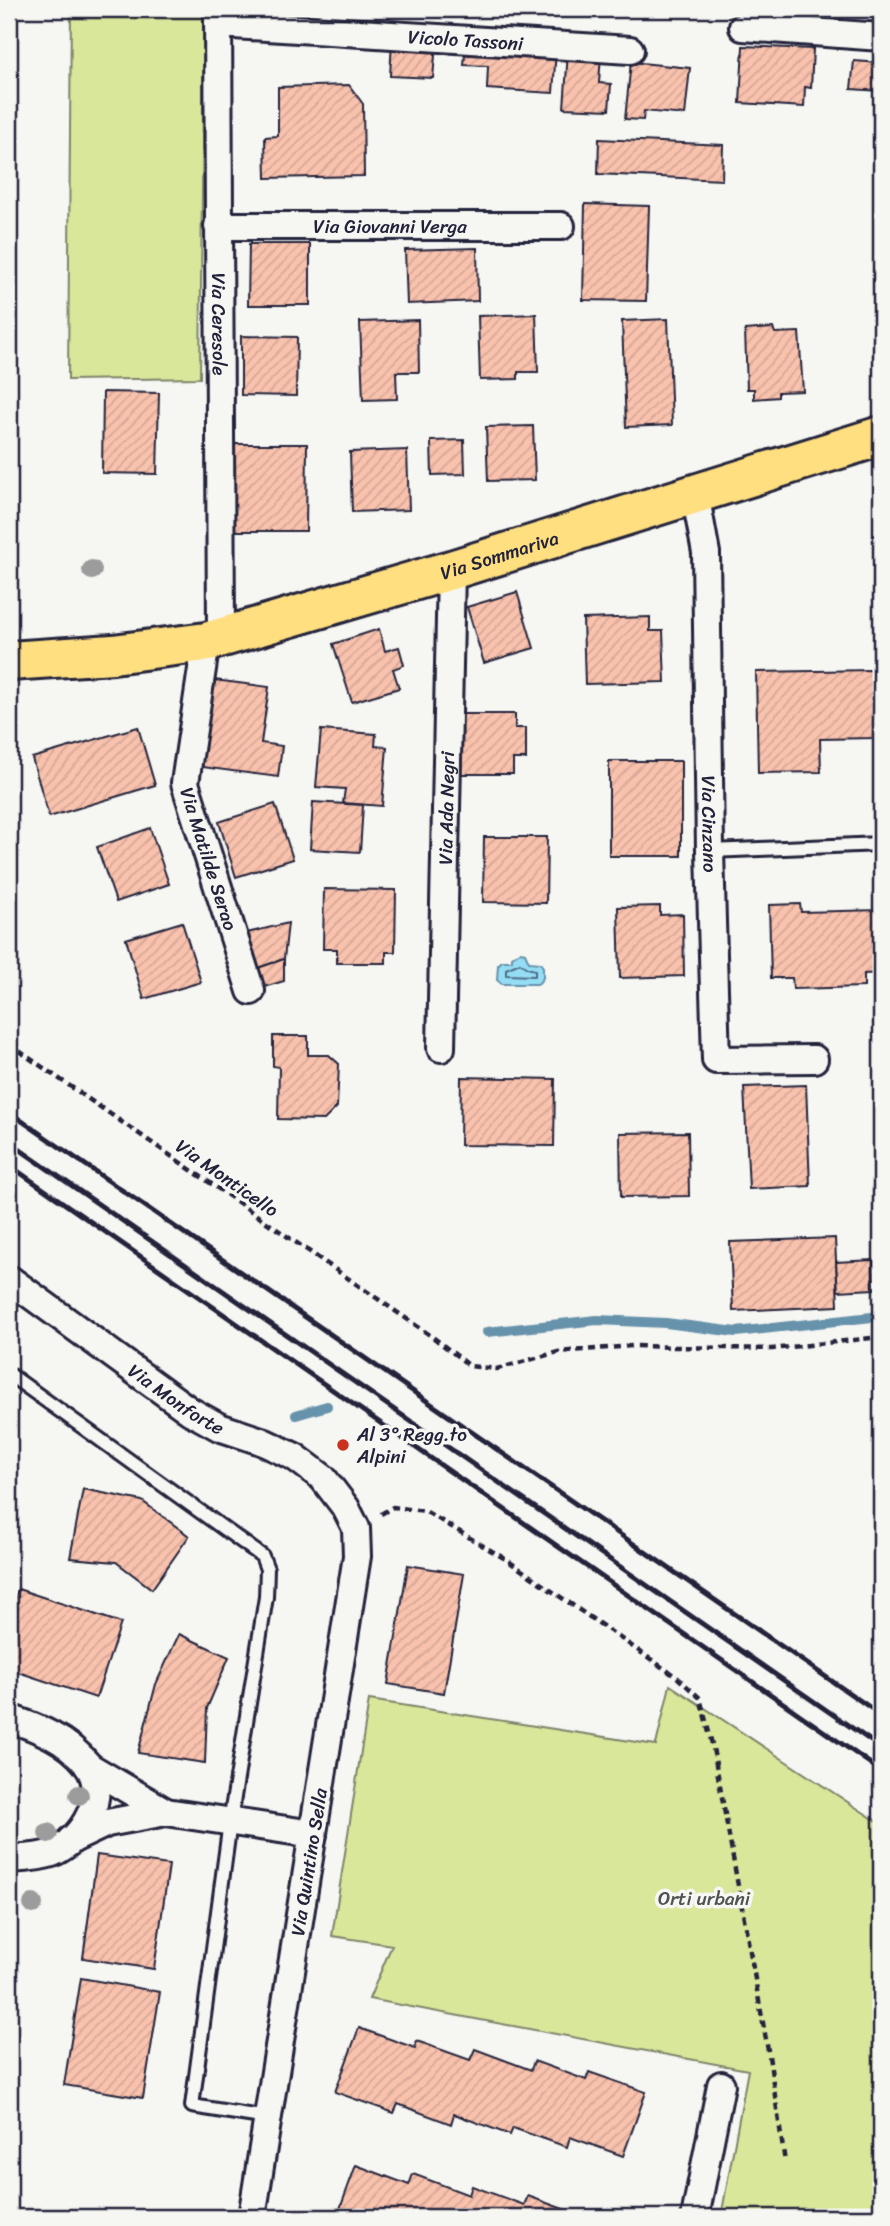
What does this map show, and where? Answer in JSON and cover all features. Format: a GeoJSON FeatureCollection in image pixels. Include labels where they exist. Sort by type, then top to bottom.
{"type":"FeatureCollection","features":[{"type":"Feature","properties":{"kind":"main road","name":"Via Sommariva"},"geometry":{"type":"LineString","coordinates":[[9,661],[113,654],[213,640],[451,570],[881,436]]}},
{"type":"Feature","properties":{"kind":"main road","name":"Via Sommariva"},"geometry":{"type":"LineString","coordinates":[[9,688],[113,654]]}},
{"type":"Feature","properties":{"kind":"street","name":"Vicolo Tassoni"},"geometry":{"type":"LineString","coordinates":[[218,16],[630,50]]}},
{"type":"Feature","properties":{"kind":"street","name":"Via Ceresole"},"geometry":{"type":"LineString","coordinates":[[213,640],[218,16]]}},
{"type":"Feature","properties":{"kind":"street"},"geometry":{"type":"LineString","coordinates":[[743,27],[881,37]]}},
{"type":"Feature","properties":{"kind":"street","name":"Via Giovanni Verga"},"geometry":{"type":"LineString","coordinates":[[218,226],[561,226]]}},
{"type":"Feature","properties":{"kind":"street","name":"Via Cinzano"},"geometry":{"type":"LineString","coordinates":[[695,493],[706,553],[716,1060],[814,1059]]}},
{"type":"Feature","properties":{"kind":"street","name":"Via Ada Negri"},"geometry":{"type":"LineString","coordinates":[[442,1048],[451,570]]}},
{"type":"Feature","properties":{"kind":"street","name":"Via Matilde Serao"},"geometry":{"type":"LineString","coordinates":[[213,640],[185,783],[251,990]]}},
{"type":"Feature","properties":{"kind":"street","name":"Via Monforte"},"geometry":{"type":"LineString","coordinates":[[9,1279],[190,1411],[219,1427],[261,1441],[295,1457],[323,1478],[351,1518]]}},
{"type":"Feature","properties":{"kind":"street","name":"Via Quintino Sella"},"geometry":{"type":"LineString","coordinates":[[252,2217],[357,1556],[351,1518]]}},
{"type":"Feature","properties":{"kind":"street"},"geometry":{"type":"LineString","coordinates":[[9,1718],[38,1727],[64,1742],[88,1766],[166,1812]]}},
{"type":"Feature","properties":{"kind":"street"},"geometry":{"type":"LineString","coordinates":[[9,1859],[53,1853],[86,1824],[97,1791],[88,1766]]}},
{"type":"Feature","properties":{"kind":"street"},"geometry":{"type":"LineString","coordinates":[[71,1839],[107,1823],[166,1812],[313,1834]]}},
{"type":"Feature","properties":{"kind":"street"},"geometry":{"type":"LineString","coordinates":[[695,2217],[721,2085]]}},
{"type":"Feature","properties":{"kind":"lane"},"geometry":{"type":"LineString","coordinates":[[710,851],[881,844]]}},
{"type":"Feature","properties":{"kind":"lane"},"geometry":{"type":"LineString","coordinates":[[9,1374],[262,1556],[267,1569],[266,1597],[230,1822],[192,2106],[267,2118]]}},
{"type":"Feature","properties":{"kind":"path","name":"Via Monticello"},"geometry":{"type":"LineString","coordinates":[[9,1044],[430,1335],[470,1366],[498,1369],[558,1352],[632,1346],[772,1349],[881,1337]]}},
{"type":"Feature","properties":{"kind":"path"},"geometry":{"type":"LineString","coordinates":[[351,1518],[393,1507],[425,1511],[507,1560],[678,1678],[700,1698],[713,1748],[767,2043],[785,2162]]}},
{"type":"Feature","properties":{"kind":"green space"},"geometry":{"type":"Polygon","coordinates":[[[71,9],[204,9],[200,378],[68,380],[71,9]]]}},
{"type":"Feature","properties":{"kind":"green space","name":"Orti urbani"},"geometry":{"type":"Polygon","coordinates":[[[670,1685],[881,1824],[881,2217],[721,2217],[748,2070],[369,1999],[392,1945],[332,1936],[369,1700],[656,1745],[670,1685]]]}},
{"type":"Feature","properties":{"kind":"water"},"geometry":{"type":"Polygon","coordinates":[[[520,952],[525,953],[529,962],[540,963],[543,967],[543,978],[538,984],[502,984],[497,980],[498,965],[502,961],[512,961],[512,957],[520,952]]]}},
{"type":"Feature","properties":{"kind":"building"},"geometry":{"type":"Polygon","coordinates":[[[392,41],[436,44],[433,78],[390,76],[392,41]]]}},
{"type":"Feature","properties":{"kind":"building"},"geometry":{"type":"Polygon","coordinates":[[[466,43],[556,49],[553,93],[487,89],[488,66],[464,65],[466,43]]]}},
{"type":"Feature","properties":{"kind":"building"},"geometry":{"type":"Polygon","coordinates":[[[743,46],[813,49],[811,88],[805,87],[804,107],[740,103],[743,46]]]}},
{"type":"Feature","properties":{"kind":"building"},"geometry":{"type":"Polygon","coordinates":[[[568,52],[601,54],[599,83],[611,84],[609,110],[564,108],[568,52]]]}},
{"type":"Feature","properties":{"kind":"building"},"geometry":{"type":"Polygon","coordinates":[[[854,61],[881,63],[881,91],[851,89],[854,61]]]}},
{"type":"Feature","properties":{"kind":"building"},"geometry":{"type":"Polygon","coordinates":[[[631,62],[690,68],[685,115],[644,111],[643,120],[625,119],[631,62]]]}},
{"type":"Feature","properties":{"kind":"building"},"geometry":{"type":"Polygon","coordinates":[[[349,85],[363,104],[364,176],[266,178],[265,137],[278,136],[278,87],[349,85]]]}},
{"type":"Feature","properties":{"kind":"building"},"geometry":{"type":"Polygon","coordinates":[[[599,139],[723,145],[722,180],[598,174],[599,139]]]}},
{"type":"Feature","properties":{"kind":"building"},"geometry":{"type":"Polygon","coordinates":[[[585,204],[649,206],[646,301],[583,300],[585,204]]]}},
{"type":"Feature","properties":{"kind":"building"},"geometry":{"type":"Polygon","coordinates":[[[249,244],[310,244],[310,305],[248,305],[249,244]]]}},
{"type":"Feature","properties":{"kind":"building"},"geometry":{"type":"Polygon","coordinates":[[[477,248],[478,301],[407,304],[405,250],[477,248]]]}},
{"type":"Feature","properties":{"kind":"building"},"geometry":{"type":"Polygon","coordinates":[[[536,314],[538,372],[518,372],[518,379],[480,380],[478,316],[536,314]]]}},
{"type":"Feature","properties":{"kind":"building"},"geometry":{"type":"Polygon","coordinates":[[[668,319],[672,425],[626,427],[622,321],[668,319]]]}},
{"type":"Feature","properties":{"kind":"building"},"geometry":{"type":"Polygon","coordinates":[[[418,320],[419,372],[396,372],[397,399],[363,400],[360,322],[418,320]]]}},
{"type":"Feature","properties":{"kind":"building"},"geometry":{"type":"Polygon","coordinates":[[[773,328],[775,333],[799,332],[803,391],[778,392],[778,397],[754,399],[754,389],[747,389],[745,330],[773,328]]]}},
{"type":"Feature","properties":{"kind":"building"},"geometry":{"type":"Polygon","coordinates":[[[241,336],[297,337],[296,396],[241,395],[241,336]]]}},
{"type":"Feature","properties":{"kind":"building"},"geometry":{"type":"Polygon","coordinates":[[[103,392],[159,393],[157,474],[102,473],[103,392]]]}},
{"type":"Feature","properties":{"kind":"building"},"geometry":{"type":"Polygon","coordinates":[[[533,426],[535,480],[488,481],[486,427],[533,426]]]}},
{"type":"Feature","properties":{"kind":"building"},"geometry":{"type":"Polygon","coordinates":[[[464,440],[465,474],[432,475],[431,441],[464,440]]]}},
{"type":"Feature","properties":{"kind":"building"},"geometry":{"type":"Polygon","coordinates":[[[235,444],[307,444],[306,531],[235,531],[235,444]]]}},
{"type":"Feature","properties":{"kind":"building"},"geometry":{"type":"Polygon","coordinates":[[[407,450],[409,510],[352,512],[350,452],[407,450]]]}},
{"type":"Feature","properties":{"kind":"building"},"geometry":{"type":"Polygon","coordinates":[[[517,592],[534,648],[484,663],[467,607],[517,592]]]}},
{"type":"Feature","properties":{"kind":"building"},"geometry":{"type":"Polygon","coordinates":[[[650,617],[650,631],[663,631],[665,682],[585,684],[583,619],[650,617]]]}},
{"type":"Feature","properties":{"kind":"building"},"geometry":{"type":"Polygon","coordinates":[[[379,629],[385,651],[399,647],[404,665],[393,669],[399,688],[352,702],[333,644],[379,629]]]}},
{"type":"Feature","properties":{"kind":"building"},"geometry":{"type":"Polygon","coordinates":[[[872,670],[874,738],[820,739],[821,772],[758,773],[756,672],[872,670]]]}},
{"type":"Feature","properties":{"kind":"building"},"geometry":{"type":"Polygon","coordinates":[[[214,680],[269,687],[261,743],[282,746],[278,777],[202,767],[214,680]]]}},
{"type":"Feature","properties":{"kind":"building"},"geometry":{"type":"Polygon","coordinates":[[[459,714],[515,714],[515,728],[526,728],[526,759],[513,759],[513,774],[458,774],[459,714]]]}},
{"type":"Feature","properties":{"kind":"building"},"geometry":{"type":"Polygon","coordinates":[[[138,727],[155,785],[49,817],[32,758],[138,727]]]}},
{"type":"Feature","properties":{"kind":"building"},"geometry":{"type":"Polygon","coordinates":[[[321,730],[376,734],[375,746],[387,747],[382,806],[343,803],[345,789],[316,787],[321,730]]]}},
{"type":"Feature","properties":{"kind":"building"},"geometry":{"type":"Polygon","coordinates":[[[609,761],[681,761],[681,856],[609,856],[609,761]]]}},
{"type":"Feature","properties":{"kind":"building"},"geometry":{"type":"Polygon","coordinates":[[[313,802],[363,805],[360,852],[310,849],[313,802]]]}},
{"type":"Feature","properties":{"kind":"building"},"geometry":{"type":"Polygon","coordinates":[[[275,804],[293,859],[236,877],[219,822],[275,804]]]}},
{"type":"Feature","properties":{"kind":"building"},"geometry":{"type":"Polygon","coordinates":[[[150,828],[169,884],[116,902],[97,847],[150,828]]]}},
{"type":"Feature","properties":{"kind":"building"},"geometry":{"type":"Polygon","coordinates":[[[484,837],[547,837],[546,903],[483,902],[484,837]]]}},
{"type":"Feature","properties":{"kind":"building"},"geometry":{"type":"Polygon","coordinates":[[[324,889],[396,890],[395,952],[386,952],[386,963],[337,963],[337,949],[323,949],[324,889]]]}},
{"type":"Feature","properties":{"kind":"building"},"geometry":{"type":"Polygon","coordinates":[[[800,904],[801,912],[881,910],[881,973],[864,974],[864,987],[793,989],[792,978],[771,978],[769,905],[800,904]]]}},
{"type":"Feature","properties":{"kind":"building"},"geometry":{"type":"Polygon","coordinates":[[[660,906],[660,915],[683,914],[684,976],[620,978],[618,907],[660,906]]]}},
{"type":"Feature","properties":{"kind":"building"},"geometry":{"type":"Polygon","coordinates":[[[182,922],[201,982],[144,999],[126,939],[182,922]]]}},
{"type":"Feature","properties":{"kind":"building"},"geometry":{"type":"Polygon","coordinates":[[[288,923],[284,959],[258,968],[247,933],[288,923]]]}},
{"type":"Feature","properties":{"kind":"building"},"geometry":{"type":"Polygon","coordinates":[[[284,959],[284,981],[264,987],[258,968],[284,959]]]}},
{"type":"Feature","properties":{"kind":"building"},"geometry":{"type":"Polygon","coordinates":[[[273,1036],[308,1036],[308,1055],[329,1055],[339,1064],[337,1107],[324,1120],[278,1119],[279,1067],[273,1066],[273,1036]]]}},
{"type":"Feature","properties":{"kind":"building"},"geometry":{"type":"Polygon","coordinates":[[[461,1077],[555,1079],[554,1146],[460,1145],[461,1077]]]}},
{"type":"Feature","properties":{"kind":"building"},"geometry":{"type":"Polygon","coordinates":[[[806,1085],[810,1186],[749,1189],[744,1087],[806,1085]]]}},
{"type":"Feature","properties":{"kind":"building"},"geometry":{"type":"Polygon","coordinates":[[[688,1132],[689,1196],[621,1197],[620,1133],[688,1132]]]}},
{"type":"Feature","properties":{"kind":"building"},"geometry":{"type":"Polygon","coordinates":[[[835,1238],[838,1306],[733,1311],[730,1242],[835,1238]]]}},
{"type":"Feature","properties":{"kind":"building"},"geometry":{"type":"Polygon","coordinates":[[[873,1260],[874,1289],[838,1291],[836,1262],[873,1260]]]}},
{"type":"Feature","properties":{"kind":"building"},"geometry":{"type":"Polygon","coordinates":[[[83,1489],[142,1501],[189,1536],[152,1589],[116,1562],[70,1558],[83,1489]]]}},
{"type":"Feature","properties":{"kind":"building"},"geometry":{"type":"Polygon","coordinates":[[[408,1565],[464,1574],[444,1693],[388,1684],[408,1565]]]}},
{"type":"Feature","properties":{"kind":"building"},"geometry":{"type":"Polygon","coordinates":[[[18,1589],[121,1623],[96,1698],[9,1669],[9,1617],[18,1589]]]}},
{"type":"Feature","properties":{"kind":"building"},"geometry":{"type":"Polygon","coordinates":[[[179,1634],[229,1657],[207,1708],[205,1763],[138,1753],[156,1684],[179,1634]]]}},
{"type":"Feature","properties":{"kind":"building"},"geometry":{"type":"Polygon","coordinates":[[[97,1855],[169,1865],[154,1969],[83,1958],[97,1855]]]}},
{"type":"Feature","properties":{"kind":"building"},"geometry":{"type":"Polygon","coordinates":[[[81,1978],[160,1992],[143,2098],[64,2085],[81,1978]]]}},
{"type":"Feature","properties":{"kind":"building"},"geometry":{"type":"Polygon","coordinates":[[[359,2028],[415,2048],[417,2041],[470,2060],[475,2049],[531,2070],[534,2061],[586,2080],[589,2072],[646,2092],[623,2156],[570,2137],[567,2147],[513,2128],[510,2135],[454,2114],[451,2124],[398,2104],[394,2113],[335,2092],[359,2028]]]}},
{"type":"Feature","properties":{"kind":"building"},"geometry":{"type":"Polygon","coordinates":[[[356,2165],[409,2185],[413,2174],[469,2195],[472,2186],[524,2205],[528,2196],[585,2217],[337,2217],[356,2165]]]}},
{"type":"Feature","properties":{"kind":"waterway"},"geometry":{"type":"LineString","coordinates":[[487,1332],[597,1320],[666,1323],[736,1332],[881,1316]]}},
{"type":"Feature","properties":{"kind":"waterway"},"geometry":{"type":"LineString","coordinates":[[296,1415],[327,1406]]}},
{"type":"Feature","properties":{"kind":"railway"},"geometry":{"type":"LineString","coordinates":[[9,1112],[881,1715]]}},
{"type":"Feature","properties":{"kind":"railway"},"geometry":{"type":"LineString","coordinates":[[9,1142],[881,1748]]}},
{"type":"Feature","properties":{"kind":"railway"},"geometry":{"type":"LineString","coordinates":[[9,1165],[881,1771]]}},
{"type":"Feature","properties":{"kind":"place","name":"Al 3° Regg.to Alpini"},"geometry":{"type":"Point","coordinates":[343,1445]}}]}
